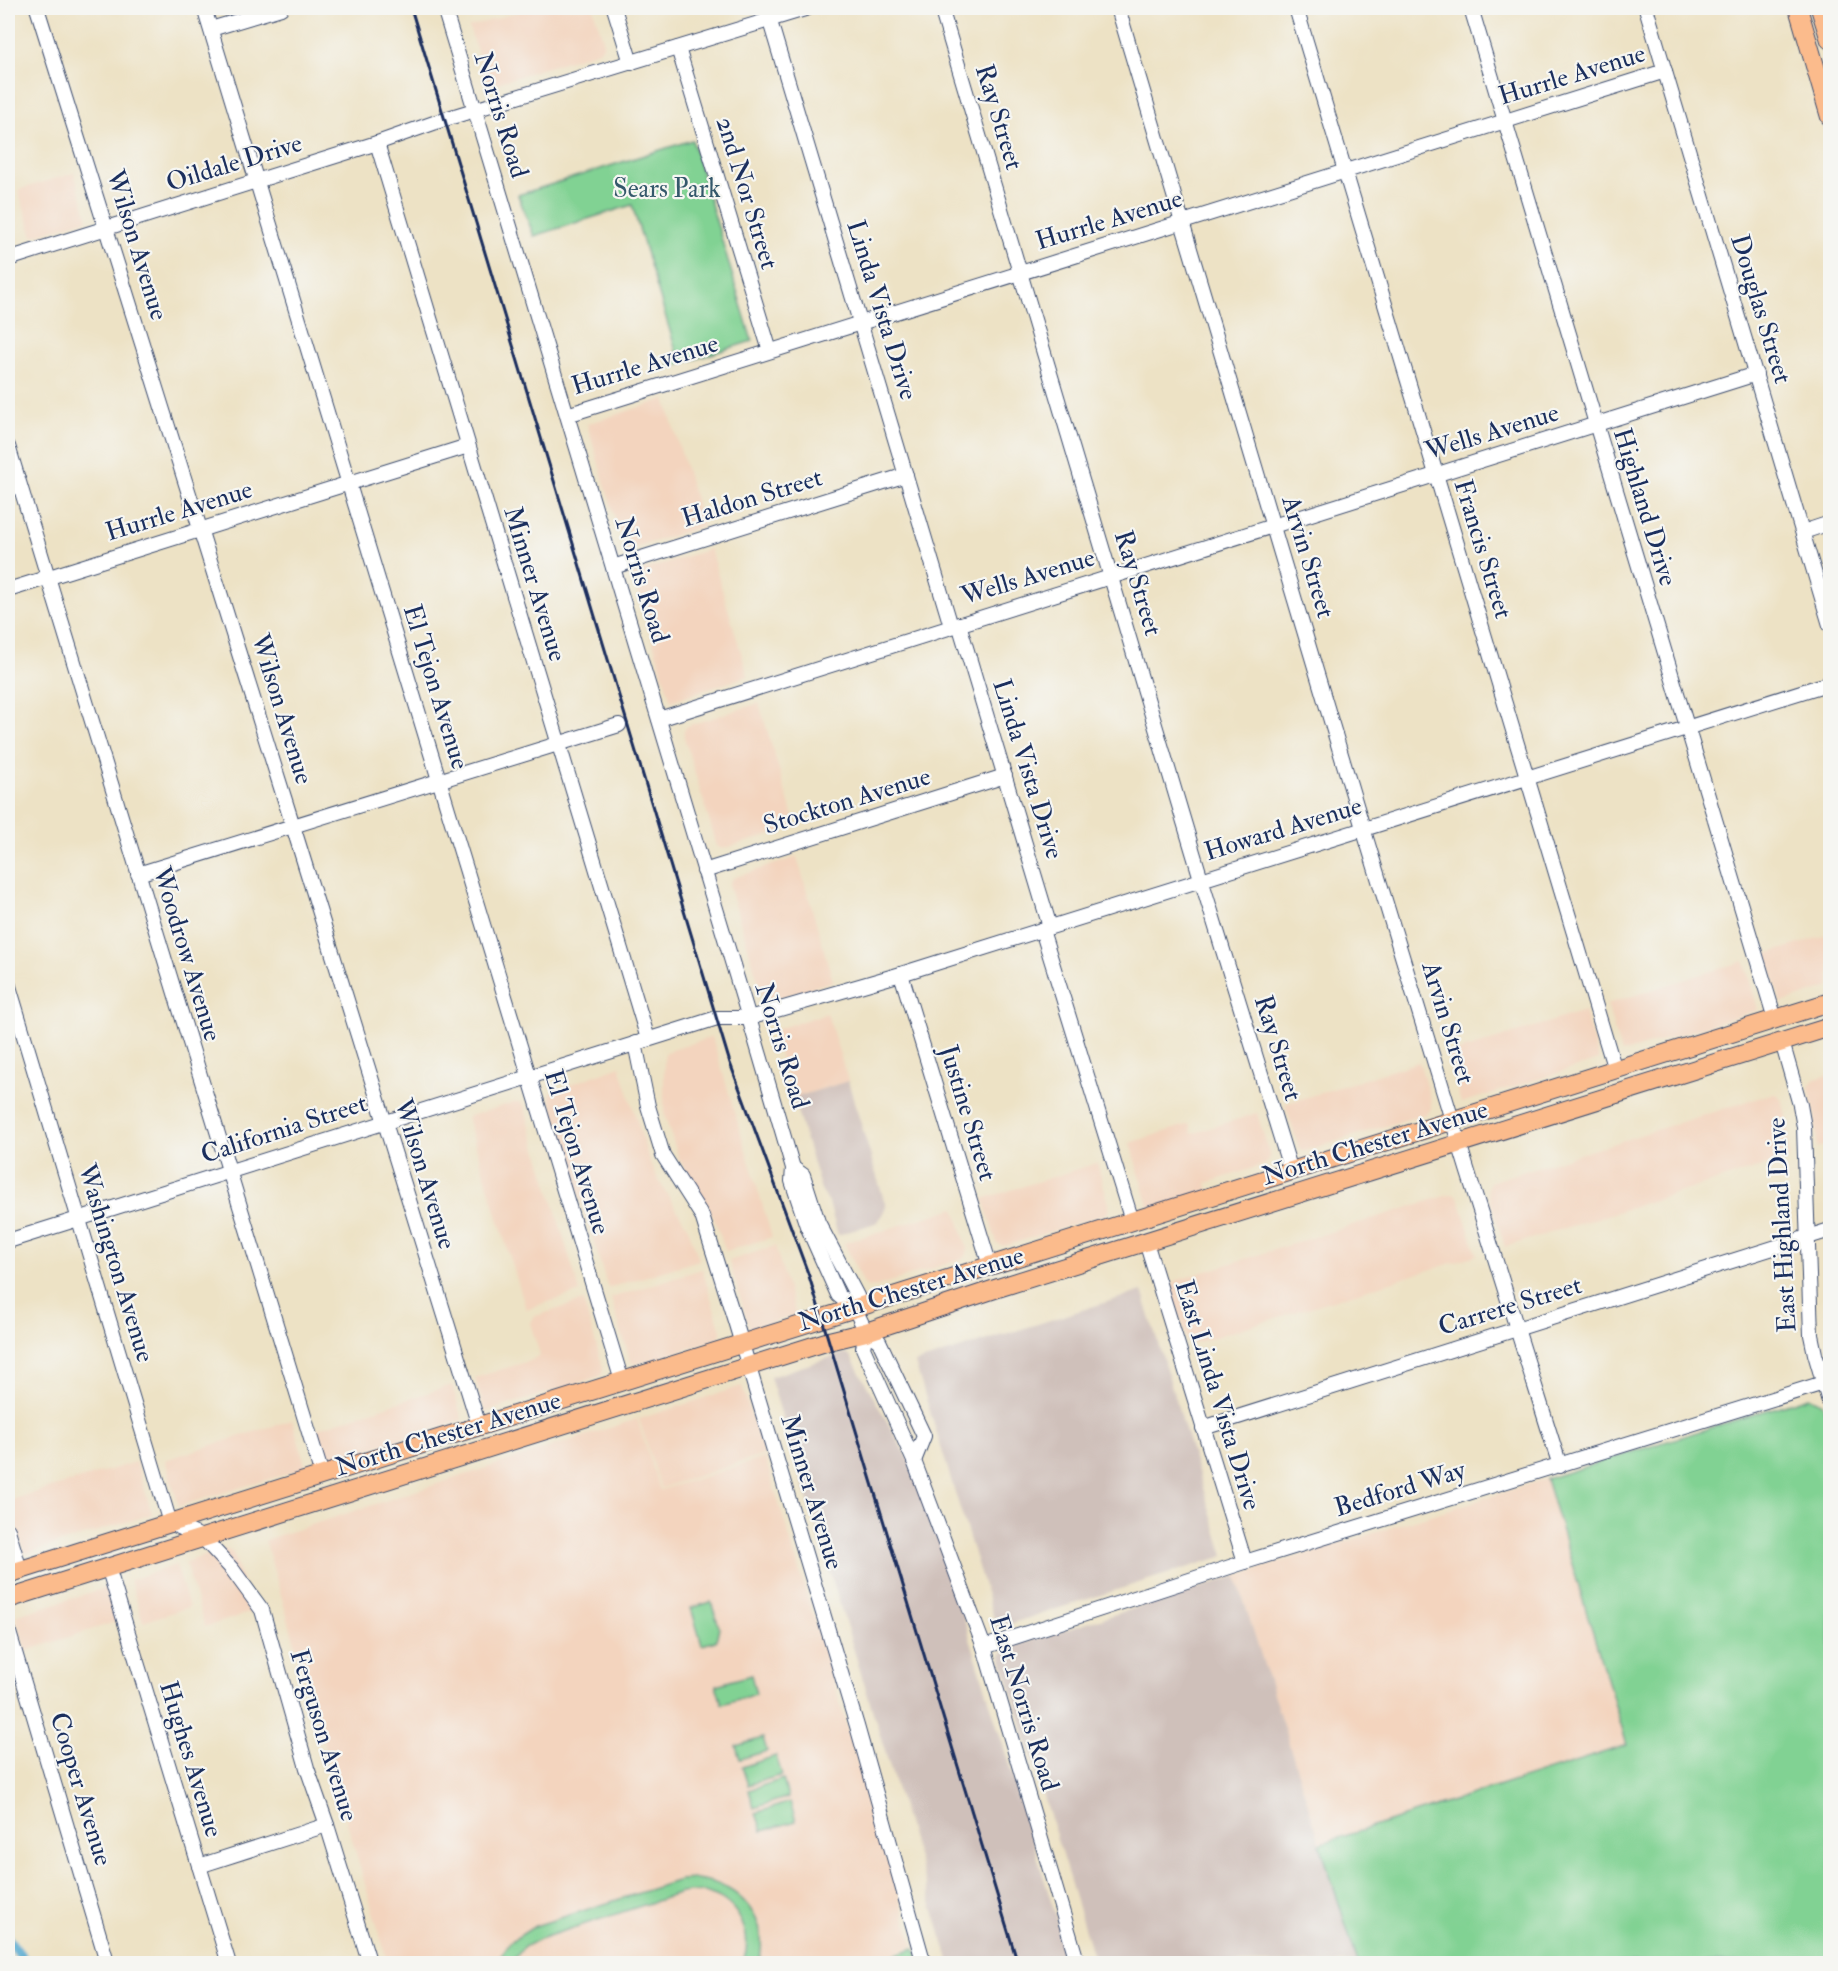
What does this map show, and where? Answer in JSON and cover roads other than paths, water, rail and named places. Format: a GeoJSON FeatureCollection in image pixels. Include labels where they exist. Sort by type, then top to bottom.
{"type":"FeatureCollection","features":[{"type":"Feature","properties":{"kind":"main road"},"geometry":{"type":"LineString","coordinates":[[1798,8],[1830,117]]}},
{"type":"Feature","properties":{"kind":"main road"},"geometry":{"type":"LineString","coordinates":[[1821,8],[1830,40]]}},
{"type":"Feature","properties":{"kind":"main road","name":"North Chester Avenue"},"geometry":{"type":"LineString","coordinates":[[14,1572],[1830,1002]]}},
{"type":"Feature","properties":{"kind":"main road"},"geometry":{"type":"LineString","coordinates":[[1734,1057],[1773,1029],[1776,1024],[1775,1019]]}},
{"type":"Feature","properties":{"kind":"main road","name":"North Chester Avenue"},"geometry":{"type":"LineString","coordinates":[[8,1599],[829,1341],[866,1332],[1830,1027]]}},
{"type":"Feature","properties":{"kind":"main road"},"geometry":{"type":"LineString","coordinates":[[1146,1242],[1147,1230],[1177,1207]]}},
{"type":"Feature","properties":{"kind":"main road"},"geometry":{"type":"LineString","coordinates":[[8,1585],[39,1564]]}},
{"type":"Feature","properties":{"kind":"street","name":"Wilson Avenue"},"geometry":{"type":"LineString","coordinates":[[37,8],[479,1426]]}},
{"type":"Feature","properties":{"kind":"street","name":"El Tejon Avenue"},"geometry":{"type":"LineString","coordinates":[[204,8],[622,1381]]}},
{"type":"Feature","properties":{"kind":"street"},"geometry":{"type":"LineString","coordinates":[[211,29],[281,8]]}},
{"type":"Feature","properties":{"kind":"street","name":"Norris Road"},"geometry":{"type":"LineString","coordinates":[[444,8],[749,1018],[793,1168],[792,1181],[807,1226],[838,1295],[855,1309]]}},
{"type":"Feature","properties":{"kind":"street"},"geometry":{"type":"LineString","coordinates":[[614,8],[631,63]]}},
{"type":"Feature","properties":{"kind":"street","name":"Oildale Drive"},"geometry":{"type":"LineString","coordinates":[[8,259],[475,110],[678,48],[768,14],[808,8]]}},
{"type":"Feature","properties":{"kind":"street","name":"Ray Street"},"geometry":{"type":"LineString","coordinates":[[941,8],[1201,879],[1291,1171]]}},
{"type":"Feature","properties":{"kind":"street","name":"Arvin Street"},"geometry":{"type":"LineString","coordinates":[[1118,8],[1363,828],[1560,1466]]}},
{"type":"Feature","properties":{"kind":"street","name":"Francis Street"},"geometry":{"type":"LineString","coordinates":[[1296,8],[1615,1070]]}},
{"type":"Feature","properties":{"kind":"street","name":"Highland Drive"},"geometry":{"type":"LineString","coordinates":[[1471,8],[1775,1019]]}},
{"type":"Feature","properties":{"kind":"street","name":"Douglas Street"},"geometry":{"type":"LineString","coordinates":[[1646,8],[1830,625]]}},
{"type":"Feature","properties":{"kind":"street","name":"Linda Vista Drive"},"geometry":{"type":"LineString","coordinates":[[768,14],[906,475],[1005,776],[1046,928],[1132,1221]]}},
{"type":"Feature","properties":{"kind":"street","name":"2nd Nor Street"},"geometry":{"type":"LineString","coordinates":[[678,48],[770,351]]}},
{"type":"Feature","properties":{"kind":"street","name":"Hurrle Avenue"},"geometry":{"type":"LineString","coordinates":[[567,415],[1665,71]]}},
{"type":"Feature","properties":{"kind":"street","name":"Minner Avenue"},"geometry":{"type":"LineString","coordinates":[[376,143],[558,744],[642,1041],[648,1106],[663,1155],[702,1216],[857,1726],[924,1964]]}},
{"type":"Feature","properties":{"kind":"street","name":"Wells Avenue"},"geometry":{"type":"LineString","coordinates":[[659,719],[1756,374]]}},
{"type":"Feature","properties":{"kind":"street","name":"Woodrow Avenue"},"geometry":{"type":"LineString","coordinates":[[8,446],[322,1475]]}},
{"type":"Feature","properties":{"kind":"street","name":"Hurrle Avenue"},"geometry":{"type":"LineString","coordinates":[[8,590],[468,446]]}},
{"type":"Feature","properties":{"kind":"street","name":"Haldon Street"},"geometry":{"type":"LineString","coordinates":[[613,567],[906,475]]}},
{"type":"Feature","properties":{"kind":"street"},"geometry":{"type":"LineString","coordinates":[[1803,532],[1830,523]]}},
{"type":"Feature","properties":{"kind":"street","name":"Howard Avenue"},"geometry":{"type":"LineString","coordinates":[[749,1018],[901,974],[1830,682]]}},
{"type":"Feature","properties":{"kind":"street"},"geometry":{"type":"LineString","coordinates":[[138,874],[619,725]]}},
{"type":"Feature","properties":{"kind":"street","name":"Stockton Avenue"},"geometry":{"type":"LineString","coordinates":[[704,871],[1005,776]]}},
{"type":"Feature","properties":{"kind":"street","name":"Justine Street"},"geometry":{"type":"LineString","coordinates":[[901,974],[990,1266]]}},
{"type":"Feature","properties":{"kind":"street","name":"Washington Avenue"},"geometry":{"type":"LineString","coordinates":[[8,983],[170,1523]]}},
{"type":"Feature","properties":{"kind":"street","name":"California Street"},"geometry":{"type":"LineString","coordinates":[[8,1241],[717,1018],[749,1018]]}},
{"type":"Feature","properties":{"kind":"street","name":"East Highland Drive"},"geometry":{"type":"LineString","coordinates":[[1782,1042],[1804,1127],[1811,1335],[1827,1382],[1830,1405]]}},
{"type":"Feature","properties":{"kind":"street","name":"Carrere Street"},"geometry":{"type":"LineString","coordinates":[[1203,1428],[1830,1230]]}},
{"type":"Feature","properties":{"kind":"street","name":"East Linda Vista Drive"},"geometry":{"type":"LineString","coordinates":[[1146,1242],[1245,1562]]}},
{"type":"Feature","properties":{"kind":"street","name":"East Norris Road"},"geometry":{"type":"LineString","coordinates":[[855,1309],[866,1332],[879,1341],[924,1436],[914,1461]]}},
{"type":"Feature","properties":{"kind":"street","name":"East Norris Road"},"geometry":{"type":"LineString","coordinates":[[866,1332],[863,1348],[914,1461],[984,1647],[1078,1964]]}},
{"type":"Feature","properties":{"kind":"street","name":"Bedford Way"},"geometry":{"type":"LineString","coordinates":[[984,1647],[1245,1562],[1827,1382]]}},
{"type":"Feature","properties":{"kind":"street"},"geometry":{"type":"LineString","coordinates":[[170,1523],[202,1537]]}},
{"type":"Feature","properties":{"kind":"street"},"geometry":{"type":"LineString","coordinates":[[8,1530],[14,1572]]}},
{"type":"Feature","properties":{"kind":"street","name":"Ferguson Avenue"},"geometry":{"type":"LineString","coordinates":[[202,1537],[232,1569],[262,1610],[307,1768],[370,1964]]}},
{"type":"Feature","properties":{"kind":"street","name":"Hughes Avenue"},"geometry":{"type":"LineString","coordinates":[[108,1568],[229,1964]]}},
{"type":"Feature","properties":{"kind":"street","name":"Cooper Avenue"},"geometry":{"type":"LineString","coordinates":[[8,1629],[106,1958],[105,1964]]}},
{"type":"Feature","properties":{"kind":"street"},"geometry":{"type":"LineString","coordinates":[[199,1866],[327,1825]]}},
{"type":"Feature","properties":{"kind":"waterway"},"geometry":{"type":"LineString","coordinates":[[8,1939],[27,1964]]}},
{"type":"Feature","properties":{"kind":"railway"},"geometry":{"type":"LineString","coordinates":[[411,8],[730,1063],[809,1276],[1018,1964]]}},
{"type":"Feature","properties":{"kind":"park label","name":"Sears Park"},"geometry":{"type":"Point","coordinates":[667,189]}}]}
